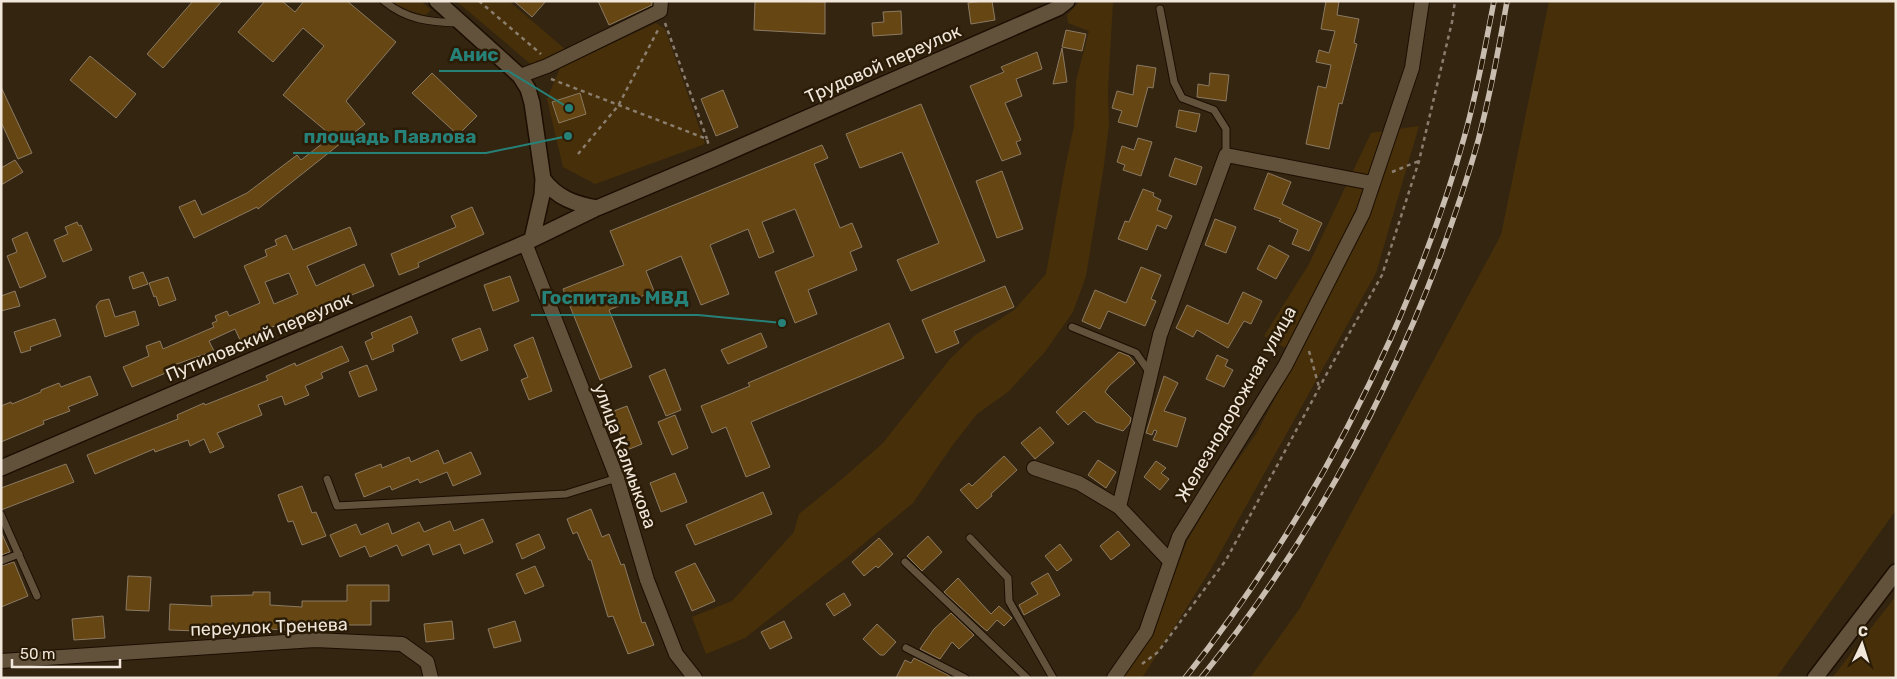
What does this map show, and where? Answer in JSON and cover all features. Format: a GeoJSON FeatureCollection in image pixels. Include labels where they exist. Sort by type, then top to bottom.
{"type":"FeatureCollection","features":[{"type":"Feature","properties":{"kind":"street"},"geometry":{"type":"LineString","coordinates":[[437,1],[520,76],[528,89],[532,103],[543,179],[542,195],[528,241]]}},
{"type":"Feature","properties":{"kind":"street"},"geometry":{"type":"LineString","coordinates":[[520,76],[547,66],[660,11],[661,1]]}},
{"type":"Feature","properties":{"kind":"street","name":"Трудовой переулок"},"geometry":{"type":"LineString","coordinates":[[597,208],[713,160],[1058,8],[1067,1]]}},
{"type":"Feature","properties":{"kind":"street","name":"Железнодорожная улица"},"geometry":{"type":"LineString","coordinates":[[1114,678],[1146,632],[1179,537],[1285,366],[1363,213],[1412,68],[1422,1]]}},
{"type":"Feature","properties":{"kind":"street"},"geometry":{"type":"LineString","coordinates":[[1119,507],[1160,335],[1226,154],[1372,183]]}},
{"type":"Feature","properties":{"kind":"street"},"geometry":{"type":"LineString","coordinates":[[543,179],[551,190],[562,198],[581,205],[597,208]]}},
{"type":"Feature","properties":{"kind":"street","name":"Путиловский переулок"},"geometry":{"type":"LineString","coordinates":[[1,468],[528,241],[597,208]]}},
{"type":"Feature","properties":{"kind":"street","name":"улица Калмыкова"},"geometry":{"type":"LineString","coordinates":[[528,241],[617,478],[648,580],[676,654],[695,678]]}},
{"type":"Feature","properties":{"kind":"street"},"geometry":{"type":"LineString","coordinates":[[1034,468],[1079,483],[1119,507],[1170,562]]}},
{"type":"Feature","properties":{"kind":"street"},"geometry":{"type":"LineString","coordinates":[[1815,678],[1896,572]]}},
{"type":"Feature","properties":{"kind":"street","name":"переулок Тренева"},"geometry":{"type":"LineString","coordinates":[[1,661],[315,640],[402,644],[428,662],[431,678]]}},
{"type":"Feature","properties":{"kind":"lane"},"geometry":{"type":"LineString","coordinates":[[384,1],[391,7],[415,19],[462,24]]}},
{"type":"Feature","properties":{"kind":"lane"},"geometry":{"type":"LineString","coordinates":[[1160,9],[1174,82],[1182,98],[1214,110],[1226,129],[1226,154]]}},
{"type":"Feature","properties":{"kind":"lane"},"geometry":{"type":"LineString","coordinates":[[1072,327],[1136,353],[1151,375]]}},
{"type":"Feature","properties":{"kind":"lane"},"geometry":{"type":"LineString","coordinates":[[327,478],[337,506],[566,494],[617,478]]}},
{"type":"Feature","properties":{"kind":"lane"},"geometry":{"type":"LineString","coordinates":[[1,515],[37,596]]}},
{"type":"Feature","properties":{"kind":"lane"},"geometry":{"type":"LineString","coordinates":[[970,538],[1008,578],[1009,601],[1053,678]]}},
{"type":"Feature","properties":{"kind":"lane"},"geometry":{"type":"LineString","coordinates":[[1,562],[19,554]]}},
{"type":"Feature","properties":{"kind":"lane"},"geometry":{"type":"LineString","coordinates":[[905,562],[1027,678]]}},
{"type":"Feature","properties":{"kind":"lane"},"geometry":{"type":"LineString","coordinates":[[906,648],[965,678]]}},
{"type":"Feature","properties":{"kind":"path"},"geometry":{"type":"LineString","coordinates":[[479,1],[544,57],[552,80],[707,139]]}},
{"type":"Feature","properties":{"kind":"path"},"geometry":{"type":"LineString","coordinates":[[1137,667],[1158,652],[1226,560],[1382,276],[1419,161],[1452,22],[1454,1]]}},
{"type":"Feature","properties":{"kind":"path"},"geometry":{"type":"LineString","coordinates":[[578,154],[618,106],[663,19],[713,160]]}},
{"type":"Feature","properties":{"kind":"path"},"geometry":{"type":"LineString","coordinates":[[1372,183],[1397,169],[1419,161]]}},
{"type":"Feature","properties":{"kind":"path"},"geometry":{"type":"LineString","coordinates":[[1301,334],[1312,358],[1319,388]]}},
{"type":"Feature","properties":{"kind":"shaded area"},"geometry":{"type":"Polygon","coordinates":[[[389,1],[421,1],[431,10],[425,15],[410,11],[389,1]]]}},
{"type":"Feature","properties":{"kind":"shaded area"},"geometry":{"type":"Polygon","coordinates":[[[456,1],[509,1],[566,50],[533,66],[456,1]]]}},
{"type":"Feature","properties":{"kind":"shaded area"},"geometry":{"type":"Polygon","coordinates":[[[1080,1],[1113,1],[1108,90],[1109,125],[1104,165],[1086,276],[1073,312],[1044,353],[1008,392],[977,414],[952,446],[913,503],[745,638],[706,654],[692,617],[732,601],[794,532],[799,514],[882,444],[950,359],[974,336],[1014,310],[1046,274],[1074,126],[1076,81],[1089,31],[1068,23],[1067,15],[1080,1]]]}},
{"type":"Feature","properties":{"kind":"shaded area"},"geometry":{"type":"Polygon","coordinates":[[[1549,1],[1896,1],[1896,510],[1776,678],[1250,678],[1300,608],[1501,235],[1549,1]]]}},
{"type":"Feature","properties":{"kind":"shaded area"},"geometry":{"type":"Polygon","coordinates":[[[656,23],[665,29],[705,144],[595,184],[563,167],[547,99],[560,68],[656,23]]]}},
{"type":"Feature","properties":{"kind":"shaded area"},"geometry":{"type":"Polygon","coordinates":[[[1419,126],[1376,273],[1211,569],[1142,678],[1123,678],[1151,634],[1187,541],[1218,488],[1256,434],[1298,355],[1264,336],[1309,264],[1371,133],[1419,126]]]}},
{"type":"Feature","properties":{"kind":"shaded area"},"geometry":{"type":"Polygon","coordinates":[[[1896,596],[1896,678],[1832,678],[1889,605],[1896,596]]]}},
{"type":"Feature","properties":{"kind":"building"},"geometry":{"type":"Polygon","coordinates":[[[193,1],[222,1],[163,68],[147,54],[193,1]]]}},
{"type":"Feature","properties":{"kind":"building"},"geometry":{"type":"Polygon","coordinates":[[[265,1],[282,1],[295,12],[304,1],[347,1],[396,42],[346,101],[365,124],[258,209],[257,207],[194,238],[179,207],[195,200],[202,215],[247,193],[297,155],[301,160],[332,136],[283,95],[324,46],[303,28],[273,62],[238,32],[265,1]]]}},
{"type":"Feature","properties":{"kind":"building"},"geometry":{"type":"Polygon","coordinates":[[[514,1],[546,1],[532,17],[514,1]]]}},
{"type":"Feature","properties":{"kind":"building"},"geometry":{"type":"Polygon","coordinates":[[[598,1],[652,1],[652,5],[609,25],[598,1]]]}},
{"type":"Feature","properties":{"kind":"building"},"geometry":{"type":"Polygon","coordinates":[[[755,1],[825,2],[825,34],[754,30],[755,1]]]}},
{"type":"Feature","properties":{"kind":"building"},"geometry":{"type":"Polygon","coordinates":[[[992,1],[995,20],[971,24],[968,3],[992,1]]]}},
{"type":"Feature","properties":{"kind":"building"},"geometry":{"type":"Polygon","coordinates":[[[1326,1],[1339,1],[1337,15],[1359,19],[1354,43],[1357,44],[1342,104],[1339,103],[1329,149],[1306,144],[1318,86],[1326,88],[1331,65],[1316,62],[1319,50],[1329,53],[1335,31],[1321,29],[1326,1]]]}},
{"type":"Feature","properties":{"kind":"building"},"geometry":{"type":"Polygon","coordinates":[[[901,11],[902,34],[873,36],[872,23],[884,22],[883,12],[901,11]]]}},
{"type":"Feature","properties":{"kind":"building"},"geometry":{"type":"Polygon","coordinates":[[[1066,30],[1086,34],[1082,51],[1062,47],[1066,30]]]}},
{"type":"Feature","properties":{"kind":"building"},"geometry":{"type":"Polygon","coordinates":[[[1062,48],[1067,82],[1053,84],[1062,48]]]}},
{"type":"Feature","properties":{"kind":"building"},"geometry":{"type":"Polygon","coordinates":[[[1037,52],[1042,69],[1016,79],[1022,96],[1005,103],[1021,140],[1016,142],[1021,154],[1002,161],[970,86],[1004,72],[1001,67],[1037,52]]]}},
{"type":"Feature","properties":{"kind":"building"},"geometry":{"type":"Polygon","coordinates":[[[90,56],[136,94],[116,118],[70,80],[90,56]]]}},
{"type":"Feature","properties":{"kind":"building"},"geometry":{"type":"Polygon","coordinates":[[[1137,65],[1156,68],[1153,88],[1148,87],[1137,127],[1118,122],[1122,111],[1112,108],[1117,91],[1133,95],[1137,65]]]}},
{"type":"Feature","properties":{"kind":"building"},"geometry":{"type":"Polygon","coordinates":[[[432,73],[477,116],[458,135],[412,93],[432,73]]]}},
{"type":"Feature","properties":{"kind":"building"},"geometry":{"type":"Polygon","coordinates":[[[1210,73],[1229,75],[1226,101],[1197,97],[1198,84],[1209,86],[1210,73]]]}},
{"type":"Feature","properties":{"kind":"building"},"geometry":{"type":"Polygon","coordinates":[[[1,87],[32,153],[18,159],[1,122],[1,87]]]}},
{"type":"Feature","properties":{"kind":"building"},"geometry":{"type":"Polygon","coordinates":[[[723,90],[738,127],[716,136],[701,99],[723,90]]]}},
{"type":"Feature","properties":{"kind":"building"},"geometry":{"type":"Polygon","coordinates":[[[580,93],[586,114],[559,123],[552,102],[580,93]]]}},
{"type":"Feature","properties":{"kind":"building"},"geometry":{"type":"Polygon","coordinates":[[[921,104],[985,261],[911,291],[897,260],[939,243],[902,152],[860,168],[846,134],[921,104]]]}},
{"type":"Feature","properties":{"kind":"building"},"geometry":{"type":"Polygon","coordinates":[[[1179,110],[1200,114],[1196,132],[1176,127],[1179,110]]]}},
{"type":"Feature","properties":{"kind":"building"},"geometry":{"type":"Polygon","coordinates":[[[1138,138],[1152,142],[1141,176],[1123,170],[1125,165],[1117,162],[1122,146],[1134,150],[1138,138]]]}},
{"type":"Feature","properties":{"kind":"building"},"geometry":{"type":"Polygon","coordinates":[[[822,145],[828,158],[814,164],[840,228],[852,223],[862,247],[850,252],[857,270],[808,290],[817,314],[795,323],[775,272],[814,256],[795,209],[762,222],[774,252],[759,258],[748,229],[710,245],[729,294],[701,305],[681,256],[646,271],[654,291],[609,310],[632,367],[600,380],[563,289],[624,265],[610,231],[822,145]]]}},
{"type":"Feature","properties":{"kind":"building"},"geometry":{"type":"Polygon","coordinates":[[[1175,158],[1202,167],[1196,185],[1169,176],[1175,158]]]}},
{"type":"Feature","properties":{"kind":"building"},"geometry":{"type":"Polygon","coordinates":[[[15,160],[23,172],[1,185],[1,168],[15,160]]]}},
{"type":"Feature","properties":{"kind":"building"},"geometry":{"type":"Polygon","coordinates":[[[1002,171],[1023,229],[997,238],[976,181],[1002,171]]]}},
{"type":"Feature","properties":{"kind":"building"},"geometry":{"type":"Polygon","coordinates":[[[1268,173],[1291,182],[1282,204],[1322,223],[1309,251],[1292,244],[1298,230],[1279,221],[1281,219],[1254,209],[1268,173]]]}},
{"type":"Feature","properties":{"kind":"building"},"geometry":{"type":"Polygon","coordinates":[[[1143,189],[1154,193],[1153,196],[1161,200],[1157,210],[1172,216],[1166,229],[1157,225],[1147,250],[1118,239],[1125,221],[1129,222],[1143,189]]]}},
{"type":"Feature","properties":{"kind":"building"},"geometry":{"type":"Polygon","coordinates":[[[472,207],[484,234],[418,263],[419,267],[399,275],[391,254],[456,227],[451,216],[472,207]]]}},
{"type":"Feature","properties":{"kind":"building"},"geometry":{"type":"Polygon","coordinates":[[[1215,219],[1236,227],[1226,253],[1205,245],[1215,219]]]}},
{"type":"Feature","properties":{"kind":"building"},"geometry":{"type":"Polygon","coordinates":[[[77,222],[79,226],[81,225],[92,250],[63,262],[54,240],[68,234],[65,227],[77,222]]]}},
{"type":"Feature","properties":{"kind":"building"},"geometry":{"type":"Polygon","coordinates":[[[350,227],[357,245],[307,266],[316,286],[364,264],[374,286],[240,340],[235,329],[209,341],[214,351],[171,366],[173,370],[132,387],[123,367],[149,356],[146,346],[160,341],[163,349],[214,327],[212,323],[217,321],[215,316],[227,311],[229,316],[260,303],[244,266],[267,256],[265,250],[277,245],[275,240],[286,235],[293,250],[350,227]],[[289,273],[265,282],[274,304],[298,294],[289,273]]]}},
{"type":"Feature","properties":{"kind":"building"},"geometry":{"type":"Polygon","coordinates":[[[27,232],[46,277],[20,288],[7,256],[17,252],[12,239],[27,232]]]}},
{"type":"Feature","properties":{"kind":"building"},"geometry":{"type":"Polygon","coordinates":[[[1269,245],[1289,256],[1276,279],[1257,269],[1269,245]]]}},
{"type":"Feature","properties":{"kind":"building"},"geometry":{"type":"Polygon","coordinates":[[[1141,267],[1161,275],[1151,299],[1156,301],[1145,326],[1108,311],[1100,329],[1082,321],[1095,290],[1126,303],[1141,267]]]}},
{"type":"Feature","properties":{"kind":"building"},"geometry":{"type":"Polygon","coordinates":[[[143,272],[148,284],[133,289],[129,277],[143,272]]]}},
{"type":"Feature","properties":{"kind":"building"},"geometry":{"type":"Polygon","coordinates":[[[510,276],[519,301],[493,311],[484,285],[510,276]]]}},
{"type":"Feature","properties":{"kind":"building"},"geometry":{"type":"Polygon","coordinates":[[[168,277],[176,300],[159,306],[149,283],[168,277]]]}},
{"type":"Feature","properties":{"kind":"building"},"geometry":{"type":"Polygon","coordinates":[[[1005,286],[1014,307],[954,331],[959,343],[936,353],[922,320],[1005,286]]]}},
{"type":"Feature","properties":{"kind":"building"},"geometry":{"type":"Polygon","coordinates":[[[15,291],[20,306],[1,311],[1,296],[15,291]]]}},
{"type":"Feature","properties":{"kind":"building"},"geometry":{"type":"Polygon","coordinates":[[[1243,292],[1262,301],[1251,324],[1244,321],[1228,348],[1197,330],[1193,337],[1176,328],[1187,305],[1228,324],[1243,292]]]}},
{"type":"Feature","properties":{"kind":"building"},"geometry":{"type":"Polygon","coordinates":[[[109,299],[115,317],[135,311],[139,325],[105,337],[96,306],[100,301],[109,299]]]}},
{"type":"Feature","properties":{"kind":"building"},"geometry":{"type":"Polygon","coordinates":[[[411,316],[418,333],[392,345],[394,351],[372,360],[365,342],[373,338],[371,333],[411,316]]]}},
{"type":"Feature","properties":{"kind":"building"},"geometry":{"type":"Polygon","coordinates":[[[55,319],[61,336],[30,347],[31,350],[21,353],[14,332],[55,319]]]}},
{"type":"Feature","properties":{"kind":"building"},"geometry":{"type":"Polygon","coordinates":[[[889,323],[904,358],[751,422],[770,467],[746,477],[726,427],[712,433],[701,406],[750,386],[748,383],[889,323]]]}},
{"type":"Feature","properties":{"kind":"building"},"geometry":{"type":"Polygon","coordinates":[[[480,328],[488,350],[461,361],[452,339],[480,328]]]}},
{"type":"Feature","properties":{"kind":"building"},"geometry":{"type":"Polygon","coordinates":[[[761,333],[767,347],[728,364],[721,350],[761,333]]]}},
{"type":"Feature","properties":{"kind":"building"},"geometry":{"type":"Polygon","coordinates":[[[533,337],[552,391],[529,400],[521,380],[528,377],[514,345],[533,337]]]}},
{"type":"Feature","properties":{"kind":"building"},"geometry":{"type":"Polygon","coordinates":[[[342,346],[349,361],[321,373],[323,378],[305,386],[309,395],[285,405],[282,396],[258,405],[262,415],[217,433],[224,447],[210,453],[204,439],[190,446],[188,440],[155,452],[154,449],[95,474],[87,455],[178,419],[177,415],[204,403],[205,405],[268,380],[266,376],[295,363],[296,366],[342,346]]]}},
{"type":"Feature","properties":{"kind":"building"},"geometry":{"type":"Polygon","coordinates":[[[1119,352],[1129,356],[1135,363],[1109,386],[1105,392],[1131,418],[1130,423],[1123,431],[1096,422],[1084,411],[1068,425],[1056,412],[1119,352]]]}},
{"type":"Feature","properties":{"kind":"building"},"geometry":{"type":"Polygon","coordinates":[[[1217,355],[1228,360],[1225,366],[1233,370],[1224,387],[1206,379],[1217,355]]]}},
{"type":"Feature","properties":{"kind":"building"},"geometry":{"type":"Polygon","coordinates":[[[367,365],[377,390],[359,397],[349,372],[367,365]]]}},
{"type":"Feature","properties":{"kind":"building"},"geometry":{"type":"Polygon","coordinates":[[[665,369],[681,410],[666,416],[649,376],[665,369]]]}},
{"type":"Feature","properties":{"kind":"building"},"geometry":{"type":"Polygon","coordinates":[[[90,376],[98,395],[68,407],[70,411],[43,421],[44,424],[1,442],[1,406],[11,402],[12,404],[59,383],[61,387],[90,376]]]}},
{"type":"Feature","properties":{"kind":"building"},"geometry":{"type":"Polygon","coordinates":[[[1164,376],[1178,383],[1164,411],[1186,418],[1177,447],[1153,440],[1157,431],[1154,430],[1152,435],[1146,433],[1164,376]]]}},
{"type":"Feature","properties":{"kind":"building"},"geometry":{"type":"Polygon","coordinates":[[[627,406],[642,444],[627,450],[611,412],[627,406]]]}},
{"type":"Feature","properties":{"kind":"building"},"geometry":{"type":"Polygon","coordinates":[[[675,415],[688,448],[672,455],[658,422],[675,415]]]}},
{"type":"Feature","properties":{"kind":"building"},"geometry":{"type":"Polygon","coordinates":[[[1040,427],[1054,443],[1035,459],[1021,443],[1040,427]]]}},
{"type":"Feature","properties":{"kind":"building"},"geometry":{"type":"Polygon","coordinates":[[[438,450],[444,464],[471,452],[481,474],[453,486],[447,472],[420,483],[418,479],[392,490],[390,486],[364,497],[355,474],[381,464],[382,468],[409,457],[411,462],[438,450]]]}},
{"type":"Feature","properties":{"kind":"building"},"geometry":{"type":"Polygon","coordinates":[[[1004,456],[1017,470],[977,509],[960,490],[969,483],[972,486],[1004,456]]]}},
{"type":"Feature","properties":{"kind":"building"},"geometry":{"type":"Polygon","coordinates":[[[1098,460],[1116,472],[1106,488],[1088,475],[1098,460]]]}},
{"type":"Feature","properties":{"kind":"building"},"geometry":{"type":"Polygon","coordinates":[[[1156,461],[1166,468],[1161,473],[1169,479],[1160,490],[1144,477],[1156,461]]]}},
{"type":"Feature","properties":{"kind":"building"},"geometry":{"type":"Polygon","coordinates":[[[66,464],[74,482],[1,510],[1,488],[66,464]]]}},
{"type":"Feature","properties":{"kind":"building"},"geometry":{"type":"Polygon","coordinates":[[[675,473],[687,502],[661,512],[650,483],[675,473]]]}},
{"type":"Feature","properties":{"kind":"building"},"geometry":{"type":"Polygon","coordinates":[[[302,486],[312,513],[316,512],[326,536],[302,545],[293,521],[288,522],[278,495],[302,486]]]}},
{"type":"Feature","properties":{"kind":"building"},"geometry":{"type":"Polygon","coordinates":[[[763,492],[772,514],[695,545],[686,525],[763,492]]]}},
{"type":"Feature","properties":{"kind":"building"},"geometry":{"type":"Polygon","coordinates":[[[591,509],[602,537],[609,534],[621,565],[624,564],[642,623],[645,622],[654,645],[628,654],[613,616],[608,617],[591,560],[589,560],[577,532],[573,534],[567,519],[591,509]]]}},
{"type":"Feature","properties":{"kind":"building"},"geometry":{"type":"Polygon","coordinates":[[[483,519],[493,542],[464,554],[460,544],[433,555],[429,544],[402,556],[397,545],[370,557],[365,546],[340,557],[330,535],[356,524],[361,535],[388,523],[392,534],[419,522],[424,532],[450,521],[454,531],[483,519]]]}},
{"type":"Feature","properties":{"kind":"building"},"geometry":{"type":"Polygon","coordinates":[[[1118,531],[1130,545],[1111,560],[1100,546],[1118,531]]]}},
{"type":"Feature","properties":{"kind":"building"},"geometry":{"type":"Polygon","coordinates":[[[1,532],[10,552],[1,555],[1,532]]]}},
{"type":"Feature","properties":{"kind":"building"},"geometry":{"type":"Polygon","coordinates":[[[539,534],[545,548],[522,559],[516,544],[539,534]]]}},
{"type":"Feature","properties":{"kind":"building"},"geometry":{"type":"Polygon","coordinates":[[[928,536],[942,552],[922,571],[907,556],[928,536]]]}},
{"type":"Feature","properties":{"kind":"building"},"geometry":{"type":"Polygon","coordinates":[[[879,538],[893,554],[878,568],[876,566],[864,576],[852,562],[879,538]]]}},
{"type":"Feature","properties":{"kind":"building"},"geometry":{"type":"Polygon","coordinates":[[[1060,544],[1072,560],[1057,571],[1045,556],[1060,544]]]}},
{"type":"Feature","properties":{"kind":"building"},"geometry":{"type":"Polygon","coordinates":[[[14,562],[28,596],[1,607],[1,566],[14,562]]]}},
{"type":"Feature","properties":{"kind":"building"},"geometry":{"type":"Polygon","coordinates":[[[695,563],[715,601],[692,611],[675,572],[695,563]]]}},
{"type":"Feature","properties":{"kind":"building"},"geometry":{"type":"Polygon","coordinates":[[[535,566],[544,586],[525,594],[516,574],[535,566]]]}},
{"type":"Feature","properties":{"kind":"building"},"geometry":{"type":"Polygon","coordinates":[[[1048,573],[1060,595],[1024,615],[1019,605],[1038,594],[1031,583],[1048,573]]]}},
{"type":"Feature","properties":{"kind":"building"},"geometry":{"type":"Polygon","coordinates":[[[128,576],[151,577],[149,611],[126,610],[128,576]]]}},
{"type":"Feature","properties":{"kind":"building"},"geometry":{"type":"Polygon","coordinates":[[[958,578],[991,614],[999,606],[1012,618],[1004,626],[997,620],[987,631],[944,592],[958,578]]]}},
{"type":"Feature","properties":{"kind":"building"},"geometry":{"type":"Polygon","coordinates":[[[347,585],[389,585],[389,601],[371,601],[371,625],[285,625],[285,630],[252,628],[198,629],[198,631],[169,630],[170,604],[212,606],[211,596],[253,595],[253,592],[270,592],[270,605],[302,607],[302,601],[347,601],[347,585]]]}},
{"type":"Feature","properties":{"kind":"building"},"geometry":{"type":"Polygon","coordinates":[[[844,593],[851,605],[834,616],[826,604],[844,593]]]}},
{"type":"Feature","properties":{"kind":"building"},"geometry":{"type":"Polygon","coordinates":[[[951,613],[974,635],[959,649],[952,642],[940,659],[920,649],[934,629],[951,613]]]}},
{"type":"Feature","properties":{"kind":"building"},"geometry":{"type":"Polygon","coordinates":[[[103,616],[105,638],[74,640],[72,619],[103,616]]]}},
{"type":"Feature","properties":{"kind":"building"},"geometry":{"type":"Polygon","coordinates":[[[452,621],[454,639],[426,642],[424,624],[452,621]]]}},
{"type":"Feature","properties":{"kind":"building"},"geometry":{"type":"Polygon","coordinates":[[[515,621],[521,641],[494,648],[488,629],[515,621]]]}},
{"type":"Feature","properties":{"kind":"building"},"geometry":{"type":"Polygon","coordinates":[[[784,621],[792,638],[770,649],[761,632],[784,621]]]}},
{"type":"Feature","properties":{"kind":"building"},"geometry":{"type":"Polygon","coordinates":[[[877,624],[896,642],[884,655],[880,655],[863,639],[877,624]]]}},
{"type":"Feature","properties":{"kind":"building"},"geometry":{"type":"Polygon","coordinates":[[[914,658],[952,678],[896,678],[905,660],[911,663],[914,658]]]}},
{"type":"Feature","properties":{"kind":"railway"},"geometry":{"type":"LineString","coordinates":[[1185,678],[1244,598],[1298,515],[1323,473],[1390,340],[1431,240],[1457,164],[1473,104],[1494,1]]}},
{"type":"Feature","properties":{"kind":"railway"},"geometry":{"type":"LineString","coordinates":[[1201,678],[1273,580],[1337,477],[1366,423],[1418,313],[1440,256],[1478,141],[1507,1]]}},
{"type":"Feature","properties":{"kind":"place","name":"Анис"},"geometry":{"type":"Point","coordinates":[569,108]}},
{"type":"Feature","properties":{"kind":"place","name":"площадь Павлова"},"geometry":{"type":"Point","coordinates":[568,136]}},
{"type":"Feature","properties":{"kind":"place","name":"Госпиталь МВД"},"geometry":{"type":"Point","coordinates":[782,323]}}]}
